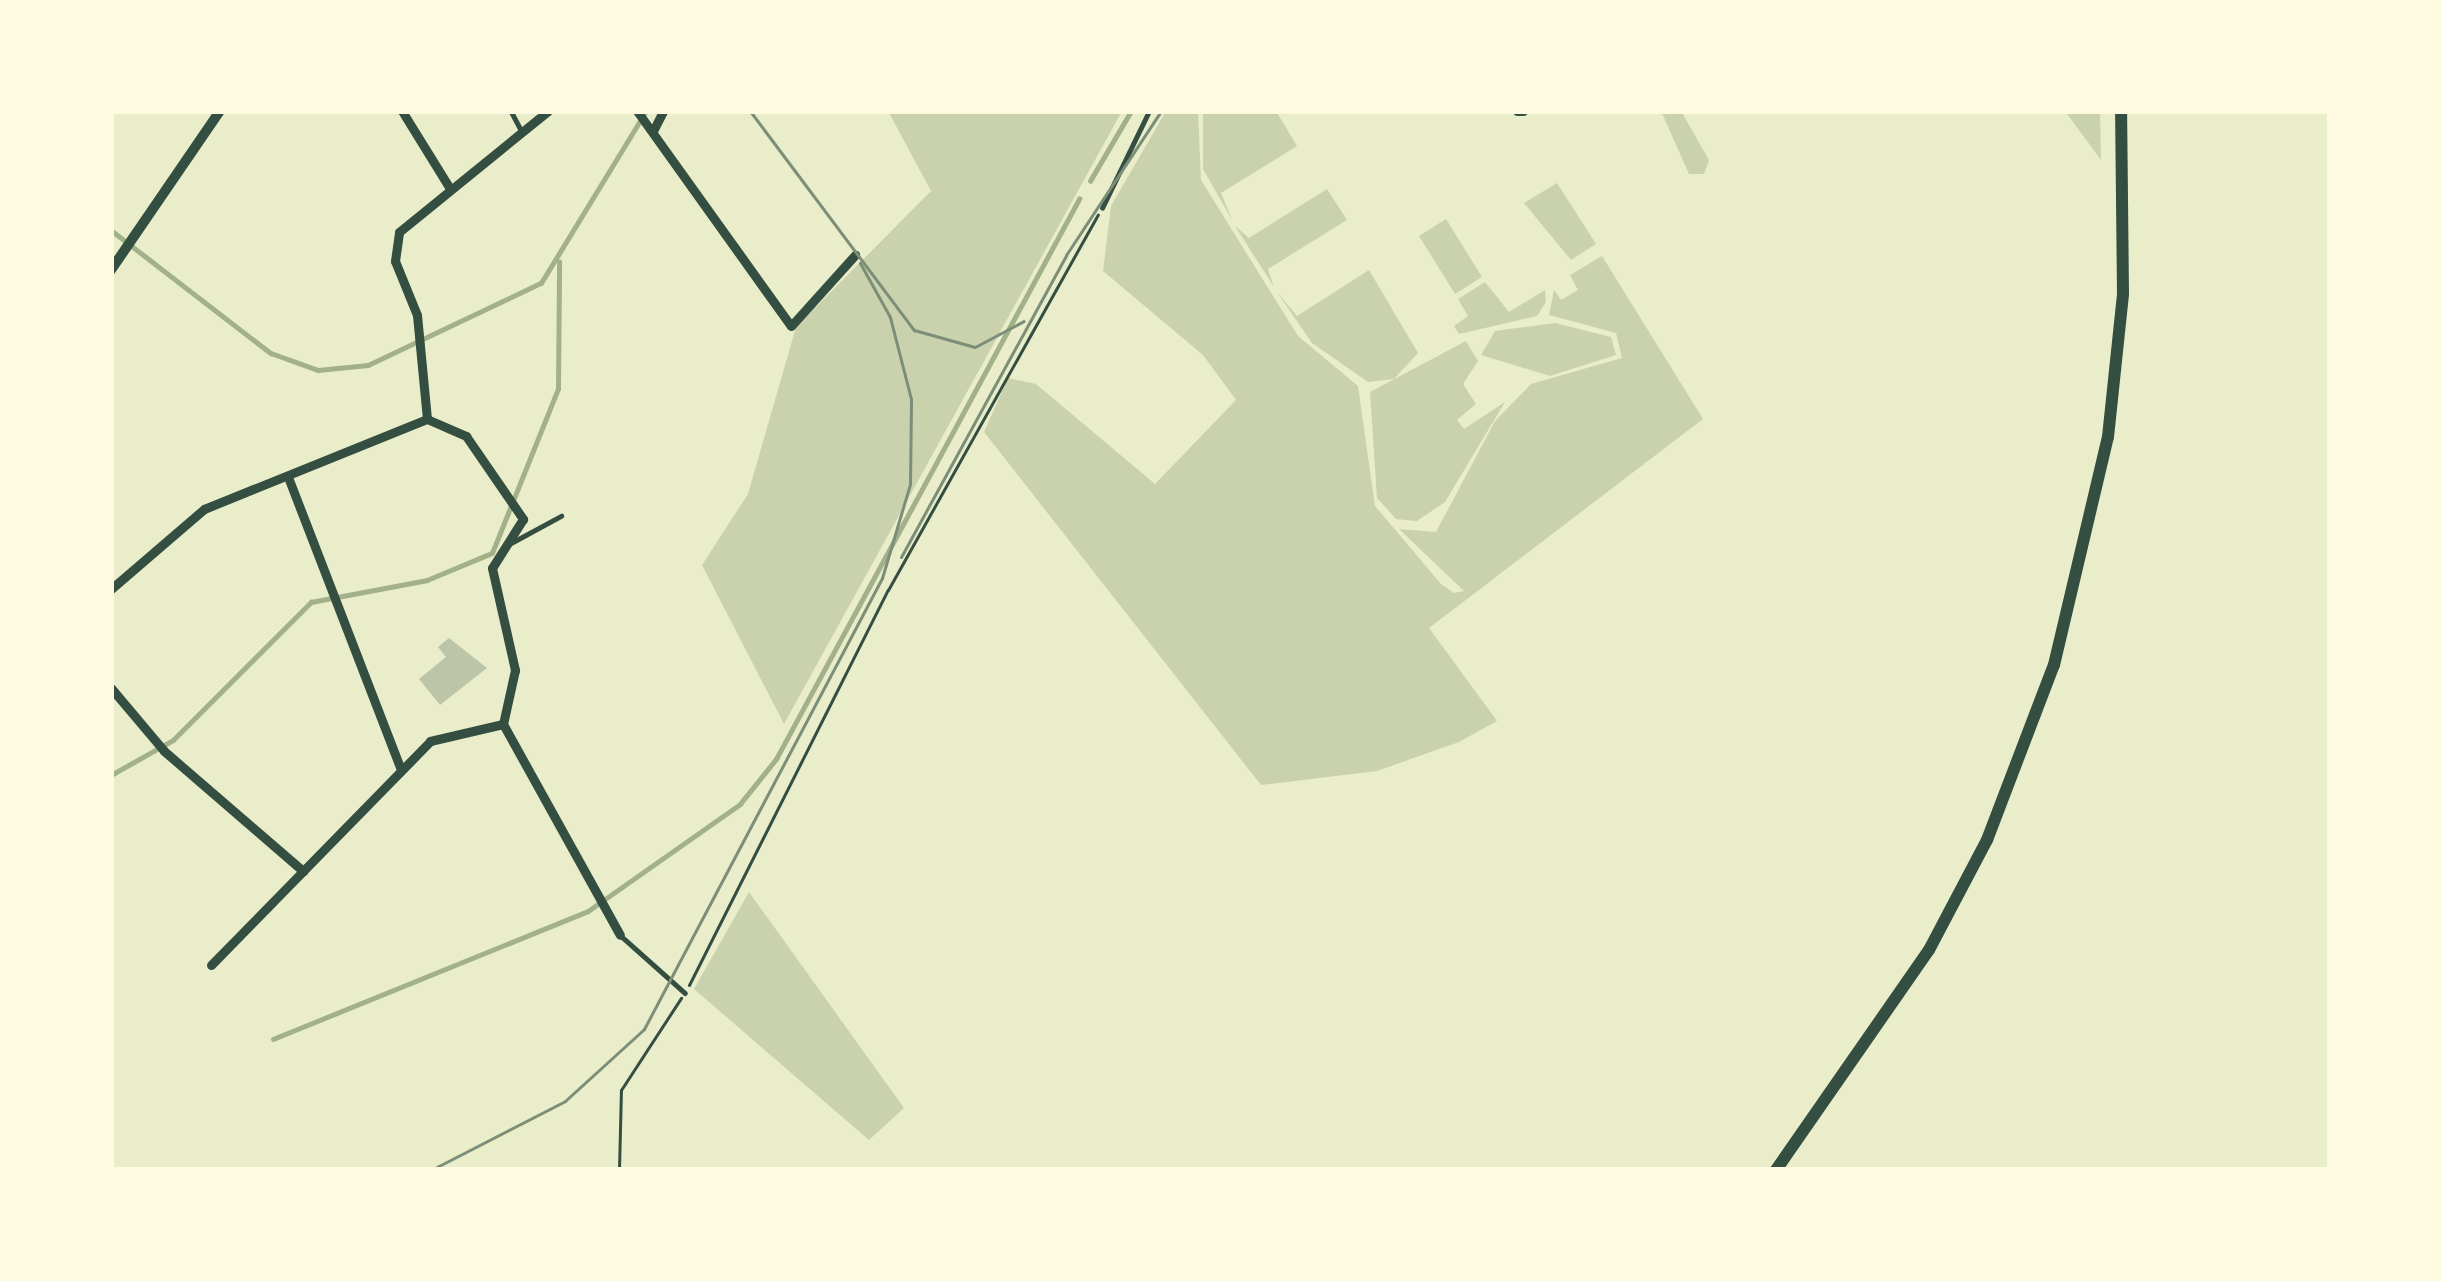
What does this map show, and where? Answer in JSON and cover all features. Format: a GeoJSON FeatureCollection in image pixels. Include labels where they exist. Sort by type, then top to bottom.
{"type":"FeatureCollection","features":[{"type":"Feature","properties":{"kind":"main road"},"geometry":{"type":"LineString","coordinates":[[1776,1170],[1929,950],[1987,840],[2054,665],[2108,437],[2123,294],[2121,111]]}},
{"type":"Feature","properties":{"kind":"street"},"geometry":{"type":"LineString","coordinates":[[111,270],[220,111]]}},
{"type":"Feature","properties":{"kind":"street"},"geometry":{"type":"LineString","coordinates":[[402,111],[449,187]]}},
{"type":"Feature","properties":{"kind":"street"},"geometry":{"type":"LineString","coordinates":[[428,419],[418,346],[395,249],[404,224],[548,111]]}},
{"type":"Feature","properties":{"kind":"street"},"geometry":{"type":"LineString","coordinates":[[663,111],[644,119],[791,326],[855,255]]}},
{"type":"Feature","properties":{"kind":"street"},"geometry":{"type":"LineString","coordinates":[[111,589],[204,509],[428,419],[466,436],[523,518],[492,568],[515,670],[503,724],[612,903],[620,935]]}},
{"type":"Feature","properties":{"kind":"street"},"geometry":{"type":"LineString","coordinates":[[288,477],[401,770]]}},
{"type":"Feature","properties":{"kind":"street"},"geometry":{"type":"LineString","coordinates":[[111,688],[162,749],[303,871]]}},
{"type":"Feature","properties":{"kind":"street"},"geometry":{"type":"LineString","coordinates":[[211,965],[430,741],[503,724]]}},
{"type":"Feature","properties":{"kind":"lane"},"geometry":{"type":"LineString","coordinates":[[511,111],[522,132]]}},
{"type":"Feature","properties":{"kind":"lane"},"geometry":{"type":"LineString","coordinates":[[1102,208],[1149,111]]}},
{"type":"Feature","properties":{"kind":"lane"},"geometry":{"type":"LineString","coordinates":[[511,543],[561,516]]}},
{"type":"Feature","properties":{"kind":"lane"},"geometry":{"type":"LineString","coordinates":[[620,935],[685,993]]}},
{"type":"Feature","properties":{"kind":"path"},"geometry":{"type":"LineString","coordinates":[[619,1170],[621,1090],[685,993],[888,590],[1102,208]]}},
{"type":"Feature","properties":{"kind":"green space"},"geometry":{"type":"Polygon","coordinates":[[[888,111],[1122,111],[784,724],[702,565],[748,494],[796,327],[931,191],[888,111]]]}},
{"type":"Feature","properties":{"kind":"green space"},"geometry":{"type":"Polygon","coordinates":[[[1166,111],[1198,111],[1201,180],[1298,336],[1358,386],[1375,506],[1454,593],[1464,591],[1399,529],[1436,532],[1495,421],[1531,384],[1622,358],[1616,333],[1549,315],[1554,290],[1561,300],[1578,290],[1570,275],[1602,256],[1703,419],[1429,628],[1497,721],[1459,742],[1377,771],[1261,785],[984,432],[1008,378],[1036,384],[1155,484],[1236,400],[1203,355],[1103,271],[1111,206],[1166,111]]]}},
{"type":"Feature","properties":{"kind":"green space"},"geometry":{"type":"Polygon","coordinates":[[[1203,111],[1276,111],[1297,146],[1221,193],[1232,220],[1203,169],[1203,111]]]}},
{"type":"Feature","properties":{"kind":"green space"},"geometry":{"type":"Polygon","coordinates":[[[1661,111],[1681,111],[1709,160],[1704,174],[1689,174],[1661,111]]]}},
{"type":"Feature","properties":{"kind":"green space"},"geometry":{"type":"Polygon","coordinates":[[[2065,111],[2100,111],[2101,160],[2065,111]]]}},
{"type":"Feature","properties":{"kind":"green space"},"geometry":{"type":"Polygon","coordinates":[[[1557,183],[1596,244],[1571,260],[1524,203],[1557,183]]]}},
{"type":"Feature","properties":{"kind":"green space"},"geometry":{"type":"Polygon","coordinates":[[[1327,189],[1347,220],[1268,269],[1274,287],[1235,226],[1249,238],[1327,189]]]}},
{"type":"Feature","properties":{"kind":"green space"},"geometry":{"type":"Polygon","coordinates":[[[1446,219],[1482,277],[1455,294],[1419,236],[1446,219]]]}},
{"type":"Feature","properties":{"kind":"green space"},"geometry":{"type":"Polygon","coordinates":[[[1369,270],[1418,353],[1394,379],[1368,382],[1312,343],[1277,292],[1297,316],[1369,270]]]}},
{"type":"Feature","properties":{"kind":"green space"},"geometry":{"type":"Polygon","coordinates":[[[1485,282],[1509,312],[1545,290],[1546,302],[1537,316],[1459,334],[1454,326],[1468,316],[1458,299],[1485,282]]]}},
{"type":"Feature","properties":{"kind":"green space"},"geometry":{"type":"Polygon","coordinates":[[[1555,323],[1611,337],[1616,355],[1550,376],[1481,355],[1495,331],[1555,323]]]}},
{"type":"Feature","properties":{"kind":"green space"},"geometry":{"type":"Polygon","coordinates":[[[1466,341],[1478,361],[1463,384],[1476,404],[1457,420],[1464,429],[1505,402],[1445,502],[1417,521],[1396,519],[1377,498],[1370,392],[1466,341]]]}},
{"type":"Feature","properties":{"kind":"green space"},"geometry":{"type":"Polygon","coordinates":[[[749,892],[904,1108],[869,1140],[694,989],[749,892]]]}},
{"type":"Feature","properties":{"kind":"building"},"geometry":{"type":"Polygon","coordinates":[[[449,638],[487,668],[440,705],[419,679],[446,657],[438,647],[449,638]]]}},
{"type":"Feature","properties":{"kind":"waterway"},"geometry":{"type":"LineString","coordinates":[[111,230],[271,353],[318,370],[368,365],[541,283],[646,111]]}},
{"type":"Feature","properties":{"kind":"waterway"},"geometry":{"type":"LineString","coordinates":[[1090,181],[1131,111]]}},
{"type":"Feature","properties":{"kind":"waterway"},"geometry":{"type":"LineString","coordinates":[[273,1039],[588,911],[740,804],[776,759],[1079,199]]}},
{"type":"Feature","properties":{"kind":"waterway"},"geometry":{"type":"LineString","coordinates":[[111,775],[173,740],[311,602],[427,580],[492,553],[558,389],[559,262]]}},
{"type":"Feature","properties":{"kind":"tram line"},"geometry":{"type":"LineString","coordinates":[[750,111],[914,330],[975,347],[1024,321]]}},
{"type":"Feature","properties":{"kind":"tram line"},"geometry":{"type":"LineString","coordinates":[[901,557],[1066,255],[1161,111]]}},
{"type":"Feature","properties":{"kind":"tram line"},"geometry":{"type":"LineString","coordinates":[[431,1170],[565,1101],[644,1029],[882,578],[910,484],[911,399],[890,317],[860,263]]}}]}
